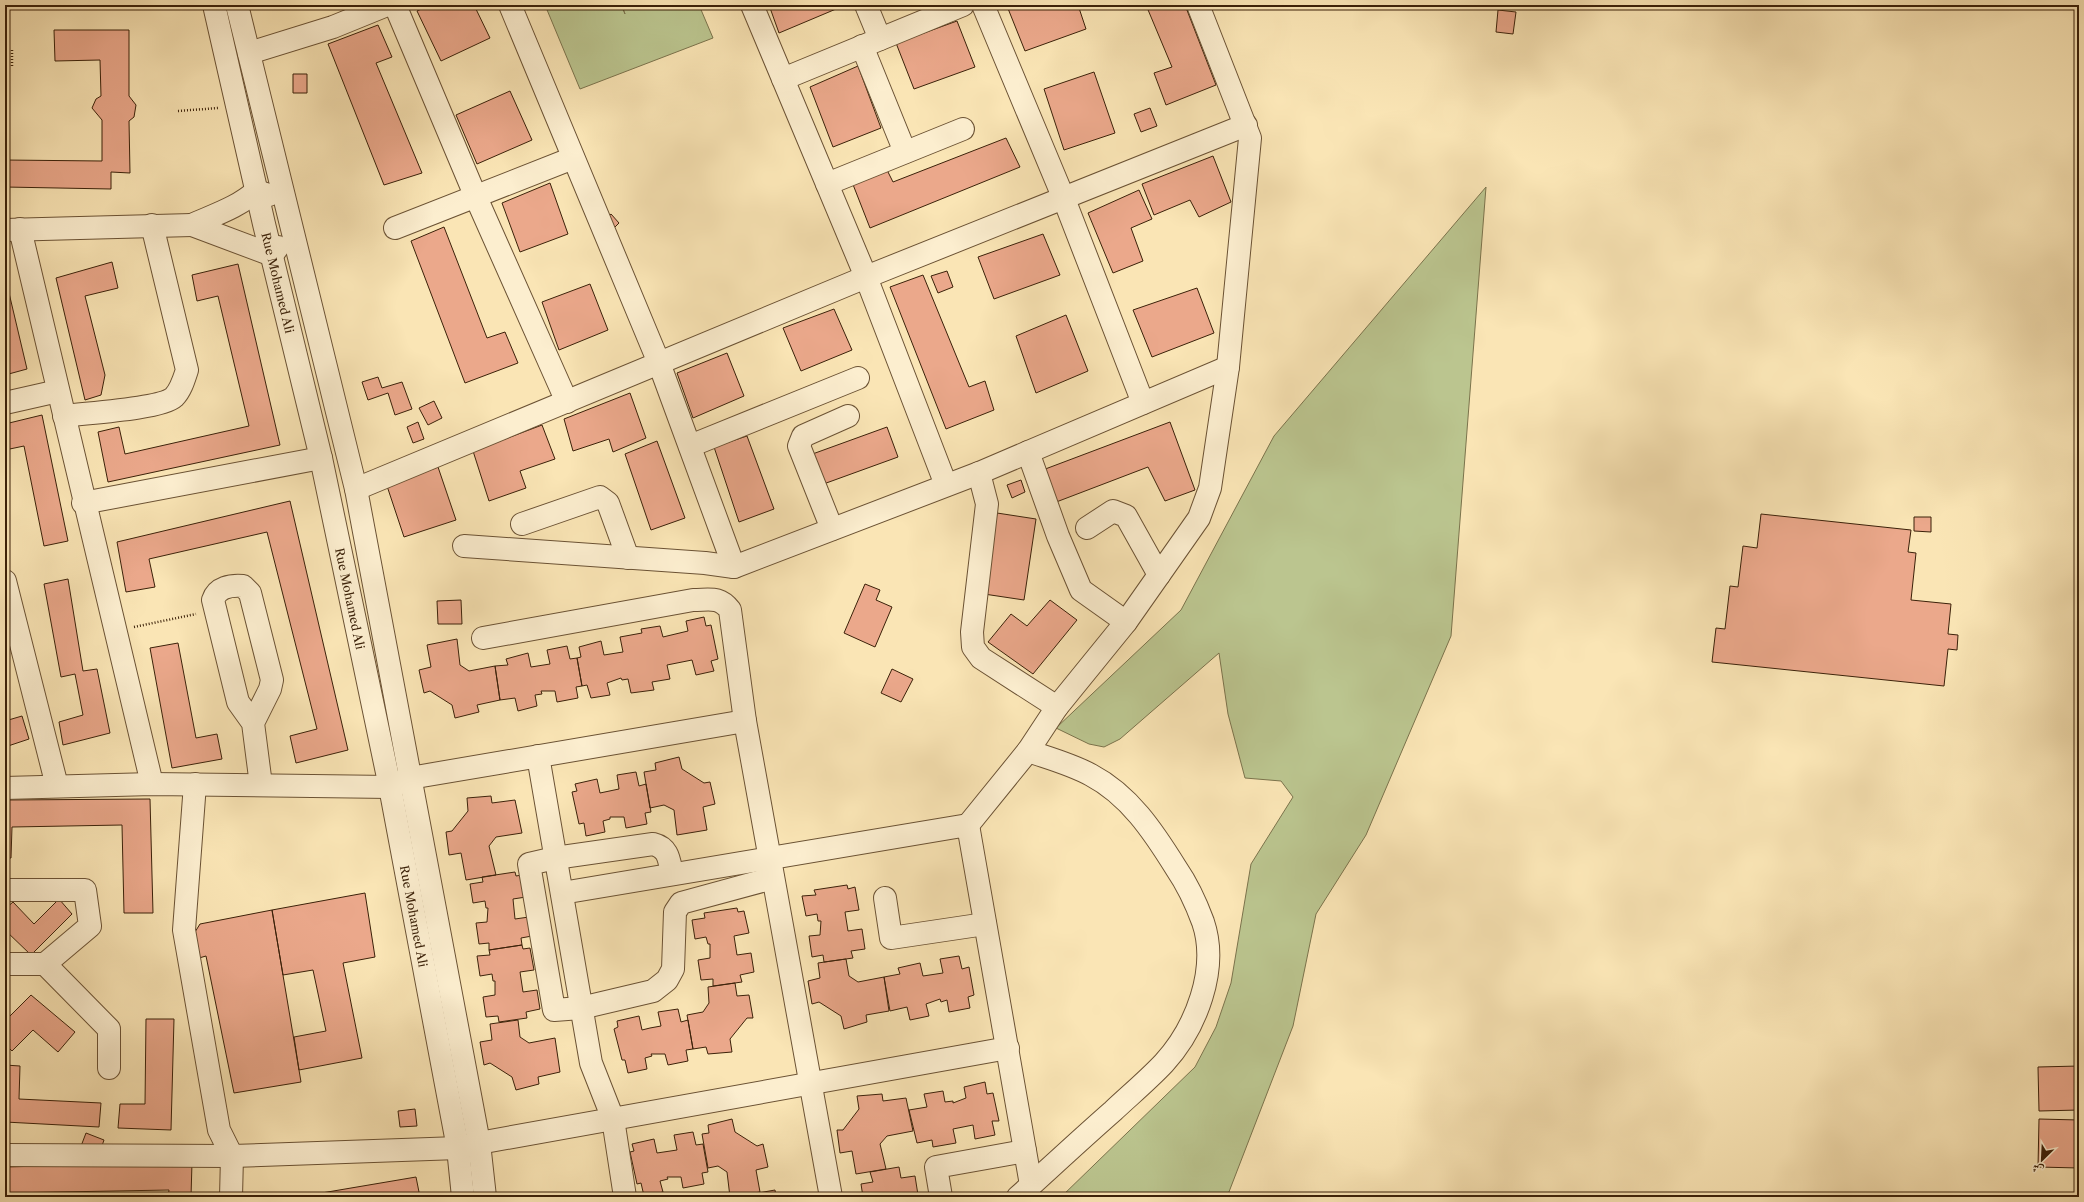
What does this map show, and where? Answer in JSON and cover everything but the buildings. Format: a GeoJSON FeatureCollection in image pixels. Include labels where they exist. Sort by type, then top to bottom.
{"type":"FeatureCollection","features":[{"type":"Feature","properties":{"kind":"street","name":"Rue Mohamed Ali"},"geometry":{"type":"LineString","coordinates":[[214,5],[256,191],[321,458],[390,787],[458,1148],[463,1197]]}},
{"type":"Feature","properties":{"kind":"street"},"geometry":{"type":"LineString","coordinates":[[237,5],[356,489],[479,1143],[484,1197]]}},
{"type":"Feature","properties":{"kind":"street"},"geometry":{"type":"LineString","coordinates":[[249,53],[325,30],[387,5]]}},
{"type":"Feature","properties":{"kind":"street"},"geometry":{"type":"LineString","coordinates":[[395,5],[475,195],[566,402]]}},
{"type":"Feature","properties":{"kind":"street"},"geometry":{"type":"LineString","coordinates":[[510,5],[659,364],[734,567]]}},
{"type":"Feature","properties":{"kind":"street"},"geometry":{"type":"LineString","coordinates":[[752,5],[866,277],[946,485]]}},
{"type":"Feature","properties":{"kind":"street"},"geometry":{"type":"LineString","coordinates":[[866,5],[871,43],[905,152]]}},
{"type":"Feature","properties":{"kind":"street"},"geometry":{"type":"LineString","coordinates":[[783,79],[963,5]]}},
{"type":"Feature","properties":{"kind":"street"},"geometry":{"type":"LineString","coordinates":[[983,5],[1064,199],[1144,403]]}},
{"type":"Feature","properties":{"kind":"street"},"geometry":{"type":"LineString","coordinates":[[562,893],[672,874],[772,867],[968,825],[1028,750],[1057,707],[1126,622],[1199,518],[1210,488],[1228,367],[1250,138],[1198,5]]}},
{"type":"Feature","properties":{"kind":"street"},"geometry":{"type":"LineString","coordinates":[[356,489],[866,277],[1246,125]]}},
{"type":"Feature","properties":{"kind":"street"},"geometry":{"type":"LineString","coordinates":[[827,184],[963,129]]}},
{"type":"Feature","properties":{"kind":"street"},"geometry":{"type":"LineString","coordinates":[[395,228],[475,195],[573,158]]}},
{"type":"Feature","properties":{"kind":"street"},"geometry":{"type":"LineString","coordinates":[[192,225],[235,206],[249,198],[256,191],[285,200]]}},
{"type":"Feature","properties":{"kind":"street"},"geometry":{"type":"LineString","coordinates":[[64,416],[155,405],[173,398],[182,385],[187,370],[152,225]]}},
{"type":"Feature","properties":{"kind":"street"},"geometry":{"type":"LineString","coordinates":[[152,784],[58,391],[12,230],[192,225],[272,255],[292,228]]}},
{"type":"Feature","properties":{"kind":"street"},"geometry":{"type":"LineString","coordinates":[[464,546],[705,563],[734,567],[979,473],[1228,367]]}},
{"type":"Feature","properties":{"kind":"street"},"geometry":{"type":"LineString","coordinates":[[690,446],[858,378]]}},
{"type":"Feature","properties":{"kind":"street"},"geometry":{"type":"LineString","coordinates":[[5,403],[58,391]]}},
{"type":"Feature","properties":{"kind":"street"},"geometry":{"type":"LineString","coordinates":[[832,529],[799,446],[803,436],[848,416]]}},
{"type":"Feature","properties":{"kind":"street"},"geometry":{"type":"LineString","coordinates":[[1028,452],[1058,536],[1081,590],[1126,622]]}},
{"type":"Feature","properties":{"kind":"street"},"geometry":{"type":"LineString","coordinates":[[84,503],[321,458]]}},
{"type":"Feature","properties":{"kind":"street"},"geometry":{"type":"LineString","coordinates":[[979,473],[987,504],[972,632],[973,647],[981,658],[1057,707]]}},
{"type":"Feature","properties":{"kind":"street"},"geometry":{"type":"LineString","coordinates":[[522,524],[600,497],[608,503],[628,558]]}},
{"type":"Feature","properties":{"kind":"street"},"geometry":{"type":"LineString","coordinates":[[1087,528],[1113,511],[1126,516],[1159,575]]}},
{"type":"Feature","properties":{"kind":"street"},"geometry":{"type":"LineString","coordinates":[[5,581],[57,786]]}},
{"type":"Feature","properties":{"kind":"street"},"geometry":{"type":"LineString","coordinates":[[253,723],[270,689],[272,680],[250,593],[243,586],[235,585],[221,589],[215,594],[213,600],[238,702],[253,723],[261,785]]}},
{"type":"Feature","properties":{"kind":"street"},"geometry":{"type":"LineString","coordinates":[[483,638],[693,600],[713,600],[724,602],[730,610],[745,721],[830,1197]]}},
{"type":"Feature","properties":{"kind":"street"},"geometry":{"type":"LineString","coordinates":[[5,788],[152,784],[390,787],[410,778],[745,721]]}},
{"type":"Feature","properties":{"kind":"street"},"geometry":{"type":"LineString","coordinates":[[1025,1191],[1164,1063],[1185,1035],[1198,1005],[1207,974],[1208,948],[1203,923],[1186,883],[1163,847],[1137,811],[1116,791],[1090,774],[1028,750]]}},
{"type":"Feature","properties":{"kind":"street"},"geometry":{"type":"LineString","coordinates":[[538,756],[591,1063],[613,1119],[624,1197]]}},
{"type":"Feature","properties":{"kind":"street"},"geometry":{"type":"LineString","coordinates":[[196,784],[184,930],[219,1130],[232,1156],[231,1197]]}},
{"type":"Feature","properties":{"kind":"street"},"geometry":{"type":"LineString","coordinates":[[968,825],[1025,1152],[1025,1191]]}},
{"type":"Feature","properties":{"kind":"street"},"geometry":{"type":"LineString","coordinates":[[672,874],[667,852],[662,846],[653,844],[555,858],[529,864],[554,1010],[581,1008],[653,991],[667,980],[673,969],[675,912],[681,903],[772,867]]}},
{"type":"Feature","properties":{"kind":"street"},"geometry":{"type":"LineString","coordinates":[[5,890],[85,890],[90,926],[45,964],[5,964]]}},
{"type":"Feature","properties":{"kind":"street"},"geometry":{"type":"LineString","coordinates":[[885,898],[892,938],[985,924]]}},
{"type":"Feature","properties":{"kind":"street"},"geometry":{"type":"LineString","coordinates":[[45,964],[109,1029],[109,1068]]}},
{"type":"Feature","properties":{"kind":"street"},"geometry":{"type":"LineString","coordinates":[[5,1155],[232,1156],[458,1148],[1008,1048]]}},
{"type":"Feature","properties":{"kind":"street"},"geometry":{"type":"LineString","coordinates":[[941,1197],[936,1167],[1025,1152]]}},
{"type":"Feature","properties":{"kind":"path"},"geometry":{"type":"LineString","coordinates":[[12,48],[12,66]]}},
{"type":"Feature","properties":{"kind":"path"},"geometry":{"type":"LineString","coordinates":[[178,111],[237,107]]}},
{"type":"Feature","properties":{"kind":"path"},"geometry":{"type":"LineString","coordinates":[[115,631],[200,613]]}},
{"type":"Feature","properties":{"kind":"green space"},"geometry":{"type":"Polygon","coordinates":[[[545,5],[621,5],[625,14],[622,5],[699,5],[713,38],[580,89],[545,5]]]}},
{"type":"Feature","properties":{"kind":"green space"},"geometry":{"type":"Polygon","coordinates":[[[1486,187],[1451,636],[1366,835],[1316,914],[1293,1026],[1227,1197],[1061,1197],[1195,1067],[1216,1027],[1231,983],[1251,864],[1293,797],[1281,781],[1245,778],[1228,714],[1219,653],[1120,739],[1104,747],[1089,744],[1056,728],[1181,610],[1274,436],[1486,187]]]}}]}
